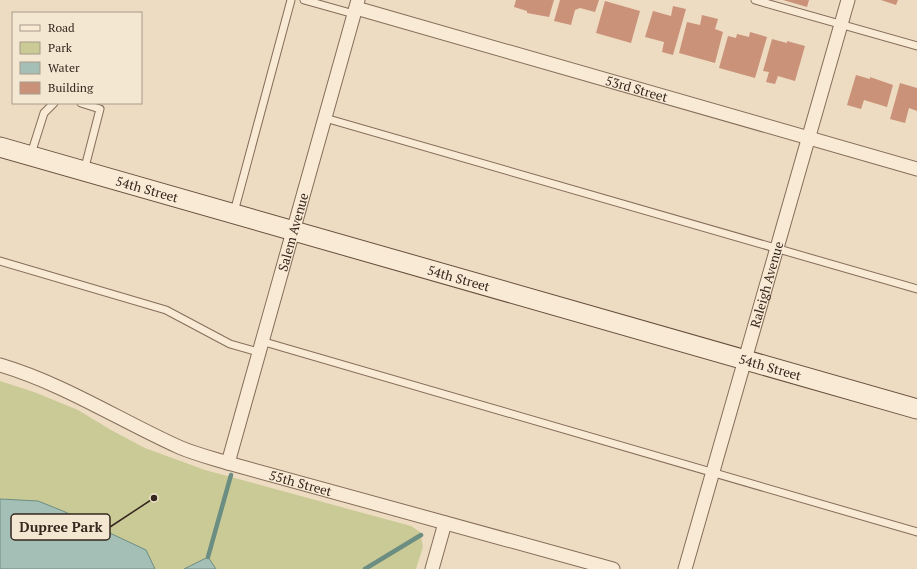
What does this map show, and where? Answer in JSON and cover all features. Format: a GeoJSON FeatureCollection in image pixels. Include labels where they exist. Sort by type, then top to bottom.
{"type":"FeatureCollection","features":[{"type":"Feature","properties":{"kind":"street","name":"Raleigh Avenue"},"geometry":{"type":"LineString","coordinates":[[685,569],[848,0]]}},
{"type":"Feature","properties":{"kind":"street","name":"Salem Avenue"},"geometry":{"type":"LineString","coordinates":[[228,463],[356,7]]}},
{"type":"Feature","properties":{"kind":"street","name":"53rd Street"},"geometry":{"type":"LineString","coordinates":[[356,7],[917,169]]}},
{"type":"Feature","properties":{"kind":"street","name":"54th Street"},"geometry":{"type":"LineString","coordinates":[[0,147],[917,409]]}},
{"type":"Feature","properties":{"kind":"street","name":"55th Street"},"geometry":{"type":"LineString","coordinates":[[0,366],[27,373],[73,393],[181,448],[228,463],[613,569]]}},
{"type":"Feature","properties":{"kind":"street"},"geometry":{"type":"LineString","coordinates":[[432,569],[445,523]]}},
{"type":"Feature","properties":{"kind":"lane"},"geometry":{"type":"LineString","coordinates":[[233,213],[291,0]]}},
{"type":"Feature","properties":{"kind":"lane"},"geometry":{"type":"LineString","coordinates":[[304,0],[356,7]]}},
{"type":"Feature","properties":{"kind":"lane"},"geometry":{"type":"LineString","coordinates":[[755,0],[917,46]]}},
{"type":"Feature","properties":{"kind":"lane"},"geometry":{"type":"LineString","coordinates":[[30,156],[44,113],[53,104]]}},
{"type":"Feature","properties":{"kind":"lane"},"geometry":{"type":"LineString","coordinates":[[84,104],[100,109],[84,171]]}},
{"type":"Feature","properties":{"kind":"lane"},"geometry":{"type":"LineString","coordinates":[[325,118],[777,250],[917,289]]}},
{"type":"Feature","properties":{"kind":"lane"},"geometry":{"type":"LineString","coordinates":[[0,261],[166,310],[230,344],[260,346],[917,532]]}},
{"type":"Feature","properties":{"kind":"green space"},"geometry":{"type":"Polygon","coordinates":[[[0,381],[34,392],[78,410],[145,448],[205,470],[411,526],[420,532],[423,547],[416,569],[0,569],[0,381]]]}},
{"type":"Feature","properties":{"kind":"water"},"geometry":{"type":"Polygon","coordinates":[[[0,499],[38,501],[63,511],[146,550],[155,569],[0,569],[0,499]]]}},
{"type":"Feature","properties":{"kind":"water"},"geometry":{"type":"Polygon","coordinates":[[[208,557],[216,569],[184,569],[208,557]]]}},
{"type":"Feature","properties":{"kind":"building"},"geometry":{"type":"Polygon","coordinates":[[[516,0],[554,0],[549,17],[527,13],[527,11],[514,7],[516,0]]]}},
{"type":"Feature","properties":{"kind":"building"},"geometry":{"type":"Polygon","coordinates":[[[560,0],[599,0],[595,12],[580,8],[575,10],[571,25],[554,21],[560,0]]]}},
{"type":"Feature","properties":{"kind":"building"},"geometry":{"type":"Polygon","coordinates":[[[783,0],[809,0],[807,7],[783,0]]]}},
{"type":"Feature","properties":{"kind":"building"},"geometry":{"type":"Polygon","coordinates":[[[881,0],[898,0],[896,5],[881,0]]]}},
{"type":"Feature","properties":{"kind":"building"},"geometry":{"type":"Polygon","coordinates":[[[605,1],[640,11],[631,43],[596,33],[605,1]]]}},
{"type":"Feature","properties":{"kind":"building"},"geometry":{"type":"Polygon","coordinates":[[[673,6],[686,9],[673,55],[662,52],[664,42],[645,37],[653,11],[671,16],[673,6]]]}},
{"type":"Feature","properties":{"kind":"building"},"geometry":{"type":"Polygon","coordinates":[[[702,15],[718,19],[715,29],[723,32],[715,63],[679,53],[687,22],[700,25],[702,15]]]}},
{"type":"Feature","properties":{"kind":"building"},"geometry":{"type":"Polygon","coordinates":[[[750,32],[767,37],[755,78],[719,68],[728,36],[736,38],[737,34],[749,37],[750,32]]]}},
{"type":"Feature","properties":{"kind":"building"},"geometry":{"type":"Polygon","coordinates":[[[772,39],[805,46],[795,81],[778,76],[775,84],[766,82],[769,72],[763,71],[772,39]]]}},
{"type":"Feature","properties":{"kind":"building"},"geometry":{"type":"Polygon","coordinates":[[[856,75],[870,79],[870,77],[893,85],[887,107],[864,100],[861,109],[847,105],[856,75]]]}},
{"type":"Feature","properties":{"kind":"building"},"geometry":{"type":"Polygon","coordinates":[[[900,83],[917,88],[917,111],[909,108],[905,123],[890,119],[900,83]]]}},
{"type":"Feature","properties":{"kind":"waterway"},"geometry":{"type":"LineString","coordinates":[[208,557],[231,475]]}},
{"type":"Feature","properties":{"kind":"waterway"},"geometry":{"type":"LineString","coordinates":[[365,569],[421,535]]}},
{"type":"Feature","properties":{"kind":"place","name":"Dupree Park"},"geometry":{"type":"Point","coordinates":[154,498]}}]}
